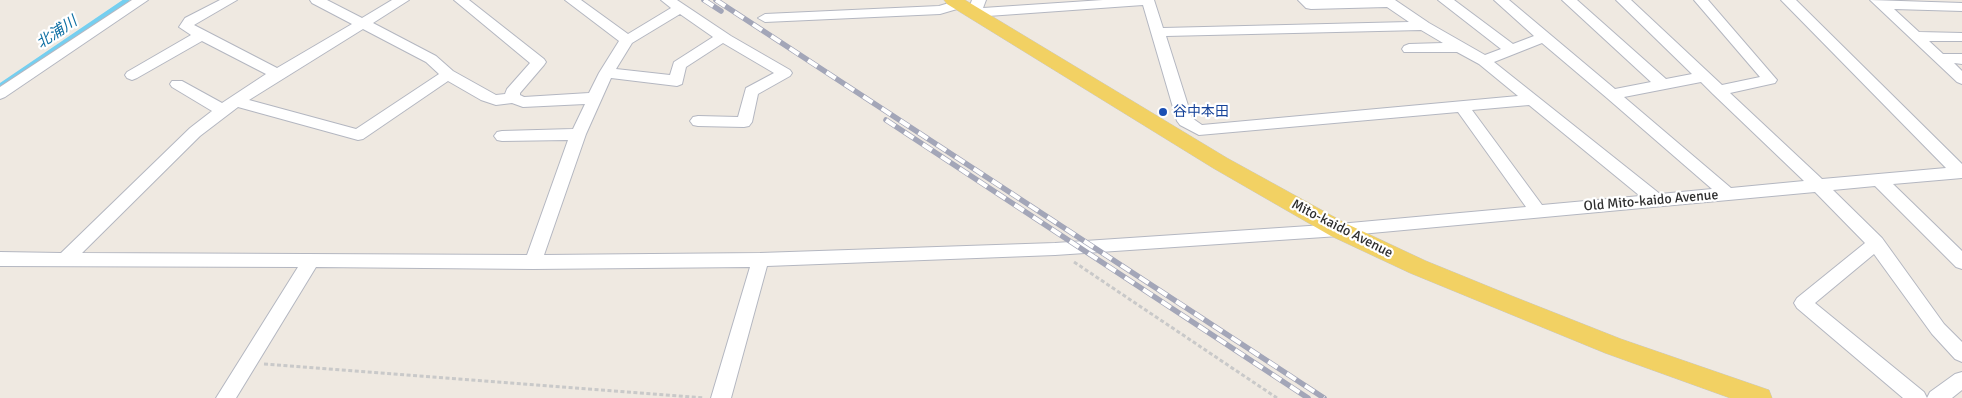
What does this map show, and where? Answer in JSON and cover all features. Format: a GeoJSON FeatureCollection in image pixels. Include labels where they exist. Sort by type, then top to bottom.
{"type":"FeatureCollection","features":[{"type":"Feature","properties":{"kind":"main road","name":"Mito-kaido Avenue"},"geometry":{"type":"LineString","coordinates":[[966,4],[1185,132],[1339,230],[1418,267],[1613,346],[1760,398]]}},
{"type":"Feature","properties":{"kind":"street"},"geometry":{"type":"LineString","coordinates":[[0,94],[141,0]]}},
{"type":"Feature","properties":{"kind":"street"},"geometry":{"type":"LineString","coordinates":[[319,0],[361,24],[431,59],[448,74],[486,97],[496,100],[513,98],[523,102],[595,98]]}},
{"type":"Feature","properties":{"kind":"street"},"geometry":{"type":"LineString","coordinates":[[65,259],[195,132],[222,110],[277,74],[402,0]]}},
{"type":"Feature","properties":{"kind":"street"},"geometry":{"type":"LineString","coordinates":[[461,0],[538,62],[512,92],[513,98]]}},
{"type":"Feature","properties":{"kind":"street"},"geometry":{"type":"LineString","coordinates":[[572,0],[627,40]]}},
{"type":"Feature","properties":{"kind":"street"},"geometry":{"type":"LineString","coordinates":[[668,0],[722,37],[785,74],[751,91],[744,122],[698,121]]}},
{"type":"Feature","properties":{"kind":"street"},"geometry":{"type":"LineString","coordinates":[[1304,0],[1312,5],[1389,2],[1424,26],[1484,61],[1657,201]]}},
{"type":"Feature","properties":{"kind":"street"},"geometry":{"type":"LineString","coordinates":[[1445,0],[1512,50]]}},
{"type":"Feature","properties":{"kind":"street"},"geometry":{"type":"LineString","coordinates":[[1502,0],[1729,195]]}},
{"type":"Feature","properties":{"kind":"street"},"geometry":{"type":"LineString","coordinates":[[1569,0],[1663,84]]}},
{"type":"Feature","properties":{"kind":"street"},"geometry":{"type":"LineString","coordinates":[[1623,0],[1818,185],[1876,243],[1938,329],[1962,354]]}},
{"type":"Feature","properties":{"kind":"street"},"geometry":{"type":"LineString","coordinates":[[1701,0],[1770,80],[1718,91]]}},
{"type":"Feature","properties":{"kind":"street"},"geometry":{"type":"LineString","coordinates":[[1788,0],[1961,172]]}},
{"type":"Feature","properties":{"kind":"street"},"geometry":{"type":"LineString","coordinates":[[224,1],[190,21],[186,27],[277,74]]}},
{"type":"Feature","properties":{"kind":"street"},"geometry":{"type":"LineString","coordinates":[[765,18],[940,10],[966,4],[1148,1],[1185,121],[1185,132],[1532,100]]}},
{"type":"Feature","properties":{"kind":"street"},"geometry":{"type":"LineString","coordinates":[[1879,2],[1962,8]]}},
{"type":"Feature","properties":{"kind":"street"},"geometry":{"type":"LineString","coordinates":[[1879,2],[1962,79]]}},
{"type":"Feature","properties":{"kind":"street"},"geometry":{"type":"LineString","coordinates":[[533,262],[578,134],[606,73],[627,40],[681,8]]}},
{"type":"Feature","properties":{"kind":"street"},"geometry":{"type":"LineString","coordinates":[[1158,32],[1424,26]]}},
{"type":"Feature","properties":{"kind":"street"},"geometry":{"type":"LineString","coordinates":[[132,75],[202,35]]}},
{"type":"Feature","properties":{"kind":"street"},"geometry":{"type":"LineString","coordinates":[[1484,61],[1544,36]]}},
{"type":"Feature","properties":{"kind":"street"},"geometry":{"type":"LineString","coordinates":[[1916,36],[1962,37]]}},
{"type":"Feature","properties":{"kind":"street"},"geometry":{"type":"LineString","coordinates":[[606,73],[677,81],[679,65],[722,37]]}},
{"type":"Feature","properties":{"kind":"street"},"geometry":{"type":"LineString","coordinates":[[1409,49],[1459,46]]}},
{"type":"Feature","properties":{"kind":"street"},"geometry":{"type":"LineString","coordinates":[[1940,58],[1962,59]]}},
{"type":"Feature","properties":{"kind":"street"},"geometry":{"type":"LineString","coordinates":[[236,101],[358,135],[448,74]]}},
{"type":"Feature","properties":{"kind":"street"},"geometry":{"type":"LineString","coordinates":[[1612,95],[1703,77]]}},
{"type":"Feature","properties":{"kind":"street"},"geometry":{"type":"LineString","coordinates":[[177,84],[222,110]]}},
{"type":"Feature","properties":{"kind":"street"},"geometry":{"type":"LineString","coordinates":[[1462,107],[1537,210]]}},
{"type":"Feature","properties":{"kind":"street"},"geometry":{"type":"LineString","coordinates":[[502,136],[578,134]]}},
{"type":"Feature","properties":{"kind":"street","name":"Old Mito-kaido Avenue"},"geometry":{"type":"LineString","coordinates":[[0,259],[310,262],[760,260],[1055,249],[1339,230],[1537,210],[1729,195],[1961,172]]}},
{"type":"Feature","properties":{"kind":"street"},"geometry":{"type":"LineString","coordinates":[[1878,180],[1962,262]]}},
{"type":"Feature","properties":{"kind":"street"},"geometry":{"type":"LineString","coordinates":[[1876,243],[1802,303],[1917,398]]}},
{"type":"Feature","properties":{"kind":"street"},"geometry":{"type":"LineString","coordinates":[[721,398],[760,260]]}},
{"type":"Feature","properties":{"kind":"street"},"geometry":{"type":"LineString","coordinates":[[226,398],[246,362],[310,262]]}},
{"type":"Feature","properties":{"kind":"street"},"geometry":{"type":"LineString","coordinates":[[1938,398],[1962,380]]}},
{"type":"Feature","properties":{"kind":"path"},"geometry":{"type":"LineString","coordinates":[[1055,249],[1277,398]]}},
{"type":"Feature","properties":{"kind":"path"},"geometry":{"type":"LineString","coordinates":[[246,362],[708,398]]}},
{"type":"Feature","properties":{"kind":"waterway","name":"北浦川"},"geometry":{"type":"LineString","coordinates":[[0,86],[127,0]]}},
{"type":"Feature","properties":{"kind":"railway"},"geometry":{"type":"LineString","coordinates":[[704,0],[721,11]]}},
{"type":"Feature","properties":{"kind":"railway"},"geometry":{"type":"LineString","coordinates":[[716,0],[1324,398]]}},
{"type":"Feature","properties":{"kind":"railway"},"geometry":{"type":"LineString","coordinates":[[886,120],[1308,398]]}},
{"type":"Feature","properties":{"kind":"place","name":"谷中本田"},"geometry":{"type":"Point","coordinates":[1163,112]}}]}
